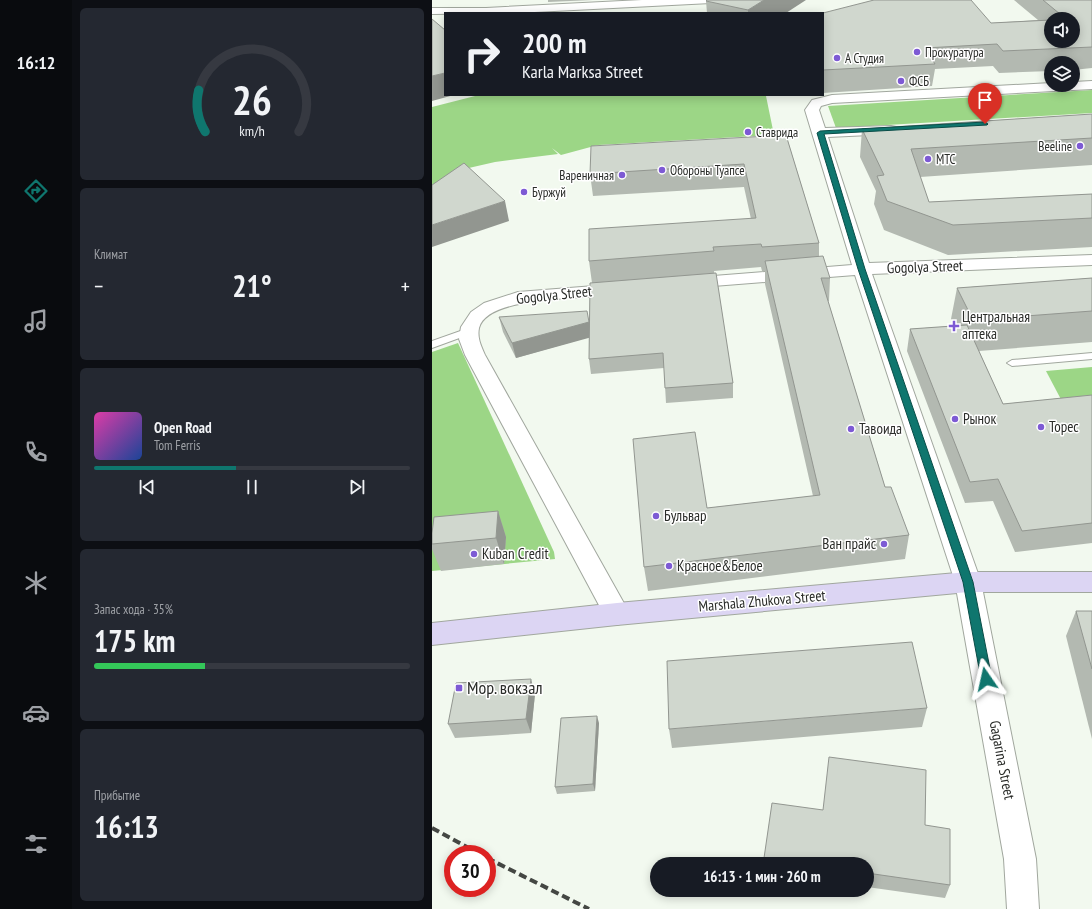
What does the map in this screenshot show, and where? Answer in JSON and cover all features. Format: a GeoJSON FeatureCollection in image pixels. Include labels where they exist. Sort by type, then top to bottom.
{"type":"FeatureCollection","features":[{"type":"Feature","properties":{"kind":"street"},"geometry":{"type":"LineString","coordinates":[[432,10],[457,12],[711,0]]}},
{"type":"Feature","properties":{"kind":"street","name":"Gagarina Street"},"geometry":{"type":"LineString","coordinates":[[1023,909],[1020,859],[968,582],[862,269],[812,110],[816,103],[832,100],[1092,85]]}},
{"type":"Feature","properties":{"kind":"street"},"geometry":{"type":"LineString","coordinates":[[820,133],[902,129]]}},
{"type":"Feature","properties":{"kind":"street","name":"Gogolya Street"},"geometry":{"type":"LineString","coordinates":[[674,284],[862,269],[1092,260]]}},
{"type":"Feature","properties":{"kind":"street","name":"Gogolya Street"},"geometry":{"type":"LineString","coordinates":[[469,331],[470,327],[478,316],[504,301],[518,297],[634,287]]}},
{"type":"Feature","properties":{"kind":"street"},"geometry":{"type":"LineString","coordinates":[[469,331],[469,339],[475,355],[617,614]]}},
{"type":"Feature","properties":{"kind":"street","name":"Marshala Zhukova Street"},"geometry":{"type":"LineString","coordinates":[[432,634],[617,614],[968,582],[1092,582]]}},
{"type":"Feature","properties":{"kind":"lane"},"geometry":{"type":"LineString","coordinates":[[432,345],[469,331]]}},
{"type":"Feature","properties":{"kind":"lane"},"geometry":{"type":"LineString","coordinates":[[1012,363],[1092,356]]}},
{"type":"Feature","properties":{"kind":"green space"},"geometry":{"type":"Polygon","coordinates":[[[1092,90],[1092,113],[836,128],[828,106],[1080,92],[1080,91],[1092,90]]]}},
{"type":"Feature","properties":{"kind":"green space"},"geometry":{"type":"Polygon","coordinates":[[[475,96],[766,96],[774,135],[598,145],[561,155],[552,148],[558,154],[495,162],[460,170],[432,192],[432,107],[475,96]]]}},
{"type":"Feature","properties":{"kind":"green space"},"geometry":{"type":"Polygon","coordinates":[[[458,343],[554,552],[555,559],[432,571],[432,352],[458,343]]]}},
{"type":"Feature","properties":{"kind":"green space"},"geometry":{"type":"Polygon","coordinates":[[[1092,367],[1092,405],[1065,407],[1046,371],[1092,367]]]}},
{"type":"Feature","properties":{"kind":"building"},"geometry":{"type":"Polygon","coordinates":[[[764,0],[748,10],[706,1],[764,0]]]}},
{"type":"Feature","properties":{"kind":"building"},"geometry":{"type":"Polygon","coordinates":[[[874,0],[971,0],[991,23],[1044,20],[1044,48],[1070,48],[1003,51],[997,44],[925,48],[935,64],[824,70],[824,13],[874,0]]]}},
{"type":"Feature","properties":{"kind":"building"},"geometry":{"type":"Polygon","coordinates":[[[1043,0],[1092,0],[1092,47],[1080,48],[1080,12],[1058,12],[1043,0]]]}},
{"type":"Feature","properties":{"kind":"building"},"geometry":{"type":"Polygon","coordinates":[[[432,19],[444,29],[444,73],[432,76],[432,19]]]}},
{"type":"Feature","properties":{"kind":"building"},"geometry":{"type":"Polygon","coordinates":[[[1092,114],[1092,138],[911,149],[929,202],[1092,194],[1092,218],[953,225],[887,201],[877,176],[884,175],[862,129],[1092,114]]]}},
{"type":"Feature","properties":{"kind":"building"},"geometry":{"type":"Polygon","coordinates":[[[786,135],[819,243],[762,247],[761,244],[713,247],[714,251],[589,261],[589,229],[756,218],[744,164],[590,174],[591,146],[786,135]]]}},
{"type":"Feature","properties":{"kind":"building"},"geometry":{"type":"Polygon","coordinates":[[[464,163],[505,201],[432,225],[432,185],[464,163]]]}},
{"type":"Feature","properties":{"kind":"building"},"geometry":{"type":"Polygon","coordinates":[[[823,256],[830,278],[821,278],[885,487],[891,487],[909,535],[644,567],[633,439],[695,432],[707,508],[820,495],[765,261],[823,256]]]}},
{"type":"Feature","properties":{"kind":"building"},"geometry":{"type":"Polygon","coordinates":[[[716,273],[733,383],[665,388],[663,353],[589,359],[590,283],[716,273]]]}},
{"type":"Feature","properties":{"kind":"building"},"geometry":{"type":"Polygon","coordinates":[[[1092,278],[1092,311],[973,320],[957,288],[1092,278]]]}},
{"type":"Feature","properties":{"kind":"building"},"geometry":{"type":"Polygon","coordinates":[[[587,311],[589,322],[512,343],[499,317],[587,311]]]}},
{"type":"Feature","properties":{"kind":"building"},"geometry":{"type":"Polygon","coordinates":[[[967,325],[1003,404],[1092,395],[1092,523],[1022,531],[998,479],[970,482],[910,329],[967,325]]]}},
{"type":"Feature","properties":{"kind":"building"},"geometry":{"type":"Polygon","coordinates":[[[498,511],[496,538],[432,544],[434,517],[498,511]]]}},
{"type":"Feature","properties":{"kind":"building"},"geometry":{"type":"Polygon","coordinates":[[[1076,611],[1092,611],[1092,669],[1076,611]]]}},
{"type":"Feature","properties":{"kind":"building"},"geometry":{"type":"Polygon","coordinates":[[[912,642],[927,708],[669,729],[667,661],[912,642]]]}},
{"type":"Feature","properties":{"kind":"building"},"geometry":{"type":"Polygon","coordinates":[[[531,679],[526,719],[448,724],[456,683],[531,679]]]}},
{"type":"Feature","properties":{"kind":"building"},"geometry":{"type":"Polygon","coordinates":[[[597,716],[593,784],[555,787],[561,718],[597,716]]]}},
{"type":"Feature","properties":{"kind":"building"},"geometry":{"type":"Polygon","coordinates":[[[829,757],[926,770],[925,825],[950,829],[950,885],[874,874],[874,857],[764,857],[772,803],[823,810],[829,757]]]}},
{"type":"Feature","properties":{"kind":"railway"},"geometry":{"type":"LineString","coordinates":[[432,828],[463,845]]}},
{"type":"Feature","properties":{"kind":"railway"},"geometry":{"type":"LineString","coordinates":[[496,862],[589,909]]}},
{"type":"Feature","properties":{"kind":"place","name":"Прокуратура"},"geometry":{"type":"Point","coordinates":[917,52]}},
{"type":"Feature","properties":{"kind":"place","name":"А Студия"},"geometry":{"type":"Point","coordinates":[837,58]}},
{"type":"Feature","properties":{"kind":"place","name":"ФСБ"},"geometry":{"type":"Point","coordinates":[901,81]}},
{"type":"Feature","properties":{"kind":"place","name":"Ставрида"},"geometry":{"type":"Point","coordinates":[748,132]}},
{"type":"Feature","properties":{"kind":"place","name":"Beeline"},"geometry":{"type":"Point","coordinates":[1080,146]}},
{"type":"Feature","properties":{"kind":"place","name":"МТС"},"geometry":{"type":"Point","coordinates":[928,159]}},
{"type":"Feature","properties":{"kind":"place","name":"Обороны Туапсе"},"geometry":{"type":"Point","coordinates":[662,170]}},
{"type":"Feature","properties":{"kind":"place","name":"Вареничная"},"geometry":{"type":"Point","coordinates":[622,175]}},
{"type":"Feature","properties":{"kind":"place","name":"Буржуй"},"geometry":{"type":"Point","coordinates":[524,192]}},
{"type":"Feature","properties":{"kind":"place","name":"Центральная аптека"},"geometry":{"type":"Point","coordinates":[954,326]}},
{"type":"Feature","properties":{"kind":"place","name":"Рынок"},"geometry":{"type":"Point","coordinates":[955,419]}},
{"type":"Feature","properties":{"kind":"place","name":"Торес"},"geometry":{"type":"Point","coordinates":[1041,427]}},
{"type":"Feature","properties":{"kind":"place","name":"Тавоида"},"geometry":{"type":"Point","coordinates":[851,429]}},
{"type":"Feature","properties":{"kind":"place","name":"Бульвар"},"geometry":{"type":"Point","coordinates":[656,516]}},
{"type":"Feature","properties":{"kind":"place","name":"Ван прайс"},"geometry":{"type":"Point","coordinates":[884,544]}},
{"type":"Feature","properties":{"kind":"place","name":"Kuban Credit"},"geometry":{"type":"Point","coordinates":[474,554]}},
{"type":"Feature","properties":{"kind":"place","name":"Красное&Белое"},"geometry":{"type":"Point","coordinates":[669,566]}},
{"type":"Feature","properties":{"kind":"place","name":"Мор. вокзал"},"geometry":{"type":"Point","coordinates":[459,688]}},
{"type":"Feature","properties":{"kind":"route"},"geometry":{"type":"LineString","coordinates":[[985,124],[847,133],[820,133],[862,269],[968,582],[986,679]]}}]}
